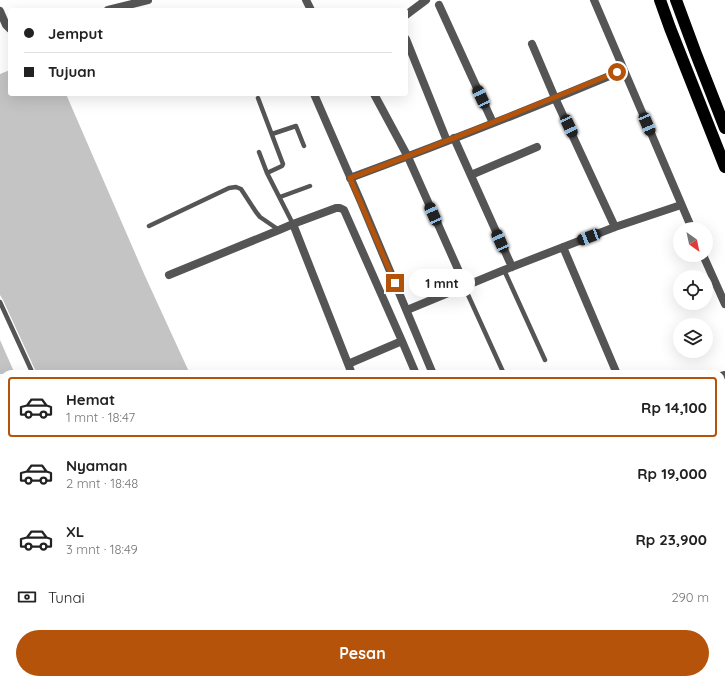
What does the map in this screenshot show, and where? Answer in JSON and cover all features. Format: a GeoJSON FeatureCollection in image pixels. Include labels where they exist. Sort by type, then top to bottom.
{"type":"FeatureCollection","features":[{"type":"Feature","properties":{"kind":"highway"},"geometry":{"type":"LineString","coordinates":[[660,0],[725,167]]}},
{"type":"Feature","properties":{"kind":"highway"},"geometry":{"type":"LineString","coordinates":[[676,0],[725,128]]}},
{"type":"Feature","properties":{"kind":"street"},"geometry":{"type":"LineString","coordinates":[[116,8],[148,0]]}},
{"type":"Feature","properties":{"kind":"street"},"geometry":{"type":"LineString","coordinates":[[408,14],[426,0]]}},
{"type":"Feature","properties":{"kind":"street"},"geometry":{"type":"LineString","coordinates":[[594,0],[689,222]]}},
{"type":"Feature","properties":{"kind":"street"},"geometry":{"type":"LineString","coordinates":[[439,5],[492,123]]}},
{"type":"Feature","properties":{"kind":"street"},"geometry":{"type":"LineString","coordinates":[[0,11],[8,27]]}},
{"type":"Feature","properties":{"kind":"street"},"geometry":{"type":"LineString","coordinates":[[408,44],[450,140],[471,175],[512,267]]}},
{"type":"Feature","properties":{"kind":"street"},"geometry":{"type":"LineString","coordinates":[[532,44],[555,98],[615,227]]}},
{"type":"Feature","properties":{"kind":"street"},"geometry":{"type":"LineString","coordinates":[[350,178],[408,157],[624,70]]}},
{"type":"Feature","properties":{"kind":"street"},"geometry":{"type":"LineString","coordinates":[[315,96],[431,370]]}},
{"type":"Feature","properties":{"kind":"street"},"geometry":{"type":"LineString","coordinates":[[375,96],[408,157],[464,286]]}},
{"type":"Feature","properties":{"kind":"street"},"geometry":{"type":"LineString","coordinates":[[471,175],[537,148]]}},
{"type":"Feature","properties":{"kind":"street"},"geometry":{"type":"LineString","coordinates":[[407,310],[504,270],[615,227],[681,205]]}},
{"type":"Feature","properties":{"kind":"street"},"geometry":{"type":"LineString","coordinates":[[169,275],[293,224],[336,208],[340,208],[344,210],[414,370]]}},
{"type":"Feature","properties":{"kind":"street"},"geometry":{"type":"LineString","coordinates":[[293,224],[350,370]]}},
{"type":"Feature","properties":{"kind":"street"},"geometry":{"type":"LineString","coordinates":[[563,247],[615,370]]}},
{"type":"Feature","properties":{"kind":"street"},"geometry":{"type":"LineString","coordinates":[[706,262],[725,304]]}},
{"type":"Feature","properties":{"kind":"street"},"geometry":{"type":"LineString","coordinates":[[348,364],[402,341]]}},
{"type":"Feature","properties":{"kind":"lane"},"geometry":{"type":"LineString","coordinates":[[258,98],[283,164],[282,166],[268,173]]}},
{"type":"Feature","properties":{"kind":"lane"},"geometry":{"type":"LineString","coordinates":[[272,134],[296,126],[304,146]]}},
{"type":"Feature","properties":{"kind":"lane"},"geometry":{"type":"LineString","coordinates":[[259,152],[293,224]]}},
{"type":"Feature","properties":{"kind":"lane"},"geometry":{"type":"LineString","coordinates":[[280,197],[310,186]]}},
{"type":"Feature","properties":{"kind":"lane"},"geometry":{"type":"LineString","coordinates":[[149,226],[229,188],[236,187],[241,189],[260,217],[279,230]]}},
{"type":"Feature","properties":{"kind":"lane"},"geometry":{"type":"LineString","coordinates":[[504,270],[544,360]]}},
{"type":"Feature","properties":{"kind":"lane"},"geometry":{"type":"LineString","coordinates":[[464,286],[502,370]]}},
{"type":"Feature","properties":{"kind":"lane"},"geometry":{"type":"LineString","coordinates":[[0,302],[31,370]]}},
{"type":"Feature","properties":{"kind":"building"},"geometry":{"type":"Polygon","coordinates":[[[8,71],[8,96],[67,96],[145,276],[188,370],[35,370],[0,295],[0,74],[8,71]]]}},
{"type":"Feature","properties":{"kind":"building"},"geometry":{"type":"Polygon","coordinates":[[[0,340],[13,370],[0,370],[0,340]]]}},
{"type":"Feature","properties":{"kind":"route"},"geometry":{"type":"LineString","coordinates":[[395,283],[350,178],[482,128],[617,72]]}}]}
